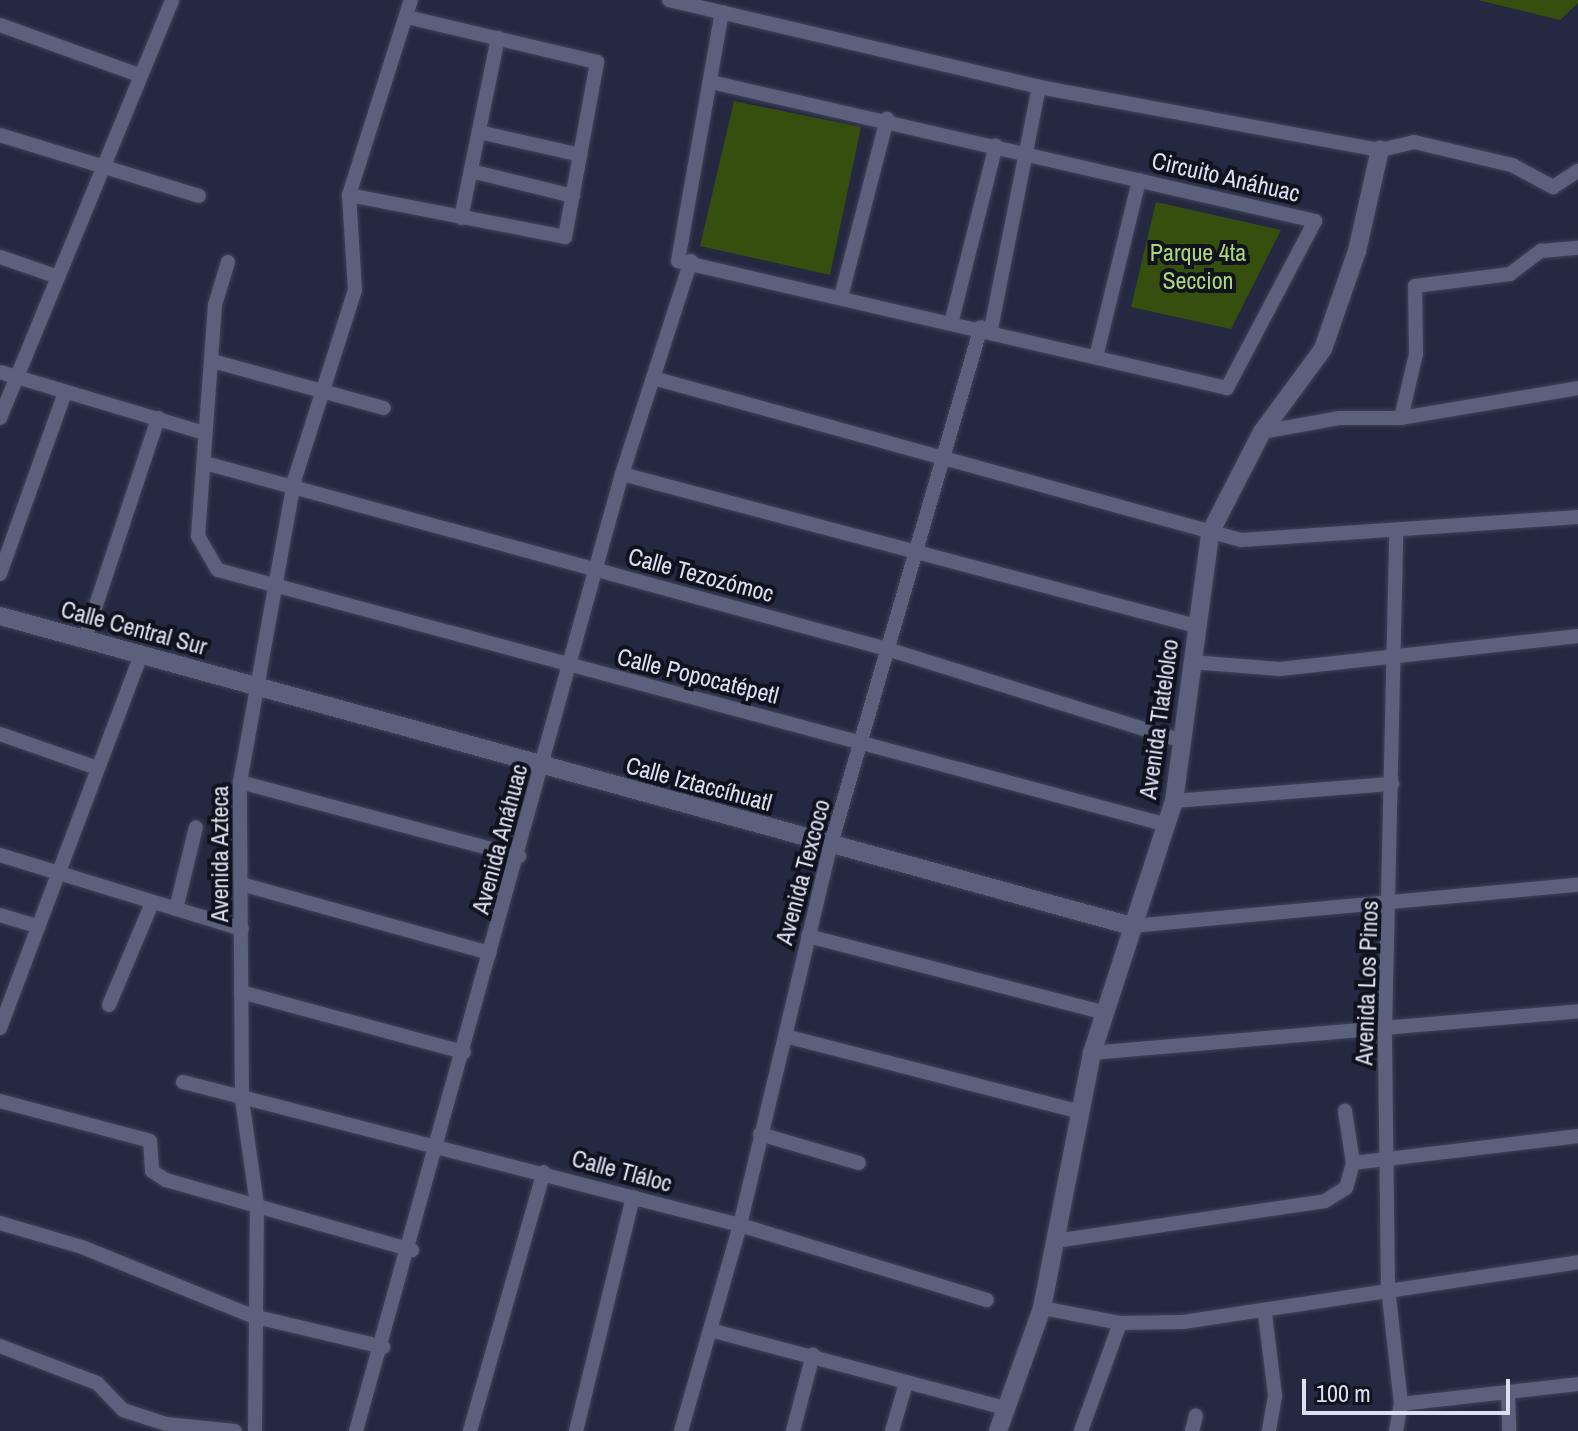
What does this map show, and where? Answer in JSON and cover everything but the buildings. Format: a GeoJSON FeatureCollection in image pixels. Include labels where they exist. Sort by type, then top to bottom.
{"type":"FeatureCollection","features":[{"type":"Feature","properties":{"kind":"street"},"geometry":{"type":"LineString","coordinates":[[0,418],[100,168],[172,0]]}},
{"type":"Feature","properties":{"kind":"street"},"geometry":{"type":"LineString","coordinates":[[406,17],[597,62],[565,237],[349,195],[411,0]]}},
{"type":"Feature","properties":{"kind":"street"},"geometry":{"type":"LineString","coordinates":[[669,0],[1039,87],[1380,150],[1403,142],[1512,165],[1553,187],[1578,171]]}},
{"type":"Feature","properties":{"kind":"street"},"geometry":{"type":"LineString","coordinates":[[691,261],[678,261],[722,12]]}},
{"type":"Feature","properties":{"kind":"street"},"geometry":{"type":"LineString","coordinates":[[0,25],[139,75]]}},
{"type":"Feature","properties":{"kind":"street"},"geometry":{"type":"LineString","coordinates":[[461,218],[498,38]]}},
{"type":"Feature","properties":{"kind":"street","name":"Circuito Anáhuac"},"geometry":{"type":"LineString","coordinates":[[691,261],[842,293],[1227,388],[1315,221],[1139,180],[1028,150],[711,82]]}},
{"type":"Feature","properties":{"kind":"street","name":"Avenida Texcoco"},"geometry":{"type":"LineString","coordinates":[[681,1431],[740,1225],[831,844],[938,456],[986,328],[1028,150],[1039,87]]}},
{"type":"Feature","properties":{"kind":"street"},"geometry":{"type":"LineString","coordinates":[[842,293],[887,119]]}},
{"type":"Feature","properties":{"kind":"street"},"geometry":{"type":"LineString","coordinates":[[479,132],[580,155]]}},
{"type":"Feature","properties":{"kind":"street"},"geometry":{"type":"LineString","coordinates":[[0,135],[199,196]]}},
{"type":"Feature","properties":{"kind":"street"},"geometry":{"type":"LineString","coordinates":[[952,320],[996,145]]}},
{"type":"Feature","properties":{"kind":"street","name":"Avenida Tlatelolco"},"geometry":{"type":"LineString","coordinates":[[998,1431],[1042,1308],[1078,1111],[1092,1053],[1174,801],[1210,533],[1262,432],[1323,349],[1357,251],[1380,150]]}},
{"type":"Feature","properties":{"kind":"street"},"geometry":{"type":"LineString","coordinates":[[471,171],[573,196]]}},
{"type":"Feature","properties":{"kind":"street"},"geometry":{"type":"LineString","coordinates":[[1096,357],[1139,180]]}},
{"type":"Feature","properties":{"kind":"street","name":"Avenida Azteca"},"geometry":{"type":"LineString","coordinates":[[255,1431],[252,1316],[257,1205],[242,1099],[240,782],[294,481],[355,290],[349,195]]}},
{"type":"Feature","properties":{"kind":"street"},"geometry":{"type":"LineString","coordinates":[[1401,418],[1416,354],[1415,286],[1510,274],[1541,251],[1578,248]]}},
{"type":"Feature","properties":{"kind":"street"},"geometry":{"type":"LineString","coordinates":[[0,257],[58,277]]}},
{"type":"Feature","properties":{"kind":"street","name":"Avenida Anáhuac"},"geometry":{"type":"LineString","coordinates":[[356,1431],[412,1250],[622,474],[691,261]]}},
{"type":"Feature","properties":{"kind":"street"},"geometry":{"type":"LineString","coordinates":[[205,463],[204,433],[216,362],[217,292],[228,262]]}},
{"type":"Feature","properties":{"kind":"street"},"geometry":{"type":"LineString","coordinates":[[216,362],[384,408]]}},
{"type":"Feature","properties":{"kind":"street"},"geometry":{"type":"LineString","coordinates":[[0,372],[204,433]]}},
{"type":"Feature","properties":{"kind":"street"},"geometry":{"type":"LineString","coordinates":[[653,378],[1241,540],[1396,535],[1578,517]]}},
{"type":"Feature","properties":{"kind":"street"},"geometry":{"type":"LineString","coordinates":[[1262,432],[1339,418],[1401,418],[1578,388]]}},
{"type":"Feature","properties":{"kind":"street"},"geometry":{"type":"LineString","coordinates":[[0,574],[65,392]]}},
{"type":"Feature","properties":{"kind":"street"},"geometry":{"type":"LineString","coordinates":[[84,641],[158,418]]}},
{"type":"Feature","properties":{"kind":"street","name":"Calle Tezozómoc"},"geometry":{"type":"LineString","coordinates":[[205,463],[294,481],[887,649],[1182,741]]}},
{"type":"Feature","properties":{"kind":"street","name":"Calle Popocatépetl"},"geometry":{"type":"LineString","coordinates":[[205,463],[198,536],[218,570],[570,666],[862,740],[1167,825]]}},
{"type":"Feature","properties":{"kind":"street"},"geometry":{"type":"LineString","coordinates":[[622,474],[911,554],[1196,626]]}},
{"type":"Feature","properties":{"kind":"street","name":"Avenida Los Pinos"},"geometry":{"type":"LineString","coordinates":[[1396,535],[1398,659],[1392,784],[1392,905],[1385,1030],[1388,1288],[1401,1404],[1396,1431]]}},
{"type":"Feature","properties":{"kind":"street","name":"Calle Central Sur"},"geometry":{"type":"LineString","coordinates":[[0,616],[140,657],[256,683]]}},
{"type":"Feature","properties":{"kind":"street"},"geometry":{"type":"LineString","coordinates":[[1191,662],[1280,669],[1398,659],[1578,636]]}},
{"type":"Feature","properties":{"kind":"street"},"geometry":{"type":"LineString","coordinates":[[0,1028],[35,926],[140,657]]}},
{"type":"Feature","properties":{"kind":"street","name":"Calle Iztaccíhuatl"},"geometry":{"type":"LineString","coordinates":[[256,683],[1132,926]]}},
{"type":"Feature","properties":{"kind":"street"},"geometry":{"type":"LineString","coordinates":[[0,734],[97,768]]}},
{"type":"Feature","properties":{"kind":"street"},"geometry":{"type":"LineString","coordinates":[[240,782],[519,856]]}},
{"type":"Feature","properties":{"kind":"street"},"geometry":{"type":"LineString","coordinates":[[1174,801],[1392,784]]}},
{"type":"Feature","properties":{"kind":"street"},"geometry":{"type":"LineString","coordinates":[[176,909],[196,827]]}},
{"type":"Feature","properties":{"kind":"street"},"geometry":{"type":"LineString","coordinates":[[0,855],[56,876],[242,929]]}},
{"type":"Feature","properties":{"kind":"street"},"geometry":{"type":"LineString","coordinates":[[241,884],[490,953]]}},
{"type":"Feature","properties":{"kind":"street"},"geometry":{"type":"LineString","coordinates":[[1132,926],[1392,905],[1578,885]]}},
{"type":"Feature","properties":{"kind":"street"},"geometry":{"type":"LineString","coordinates":[[109,1005],[152,903]]}},
{"type":"Feature","properties":{"kind":"street"},"geometry":{"type":"LineString","coordinates":[[0,915],[35,926]]}},
{"type":"Feature","properties":{"kind":"street"},"geometry":{"type":"LineString","coordinates":[[808,936],[1105,1013]]}},
{"type":"Feature","properties":{"kind":"street"},"geometry":{"type":"LineString","coordinates":[[241,992],[464,1052]]}},
{"type":"Feature","properties":{"kind":"street"},"geometry":{"type":"LineString","coordinates":[[1092,1053],[1578,1011]]}},
{"type":"Feature","properties":{"kind":"street"},"geometry":{"type":"LineString","coordinates":[[785,1036],[1078,1111]]}},
{"type":"Feature","properties":{"kind":"street","name":"Calle Tláloc"},"geometry":{"type":"LineString","coordinates":[[183,1082],[437,1151],[544,1172],[740,1225],[987,1300]]}},
{"type":"Feature","properties":{"kind":"street"},"geometry":{"type":"LineString","coordinates":[[0,1101],[67,1115],[150,1141],[152,1171],[166,1180],[412,1250]]}},
{"type":"Feature","properties":{"kind":"street"},"geometry":{"type":"LineString","coordinates":[[1055,1241],[1325,1201],[1346,1188],[1353,1163],[1345,1111]]}},
{"type":"Feature","properties":{"kind":"street"},"geometry":{"type":"LineString","coordinates":[[760,1134],[859,1163]]}},
{"type":"Feature","properties":{"kind":"street"},"geometry":{"type":"LineString","coordinates":[[1353,1163],[1578,1136]]}},
{"type":"Feature","properties":{"kind":"street"},"geometry":{"type":"LineString","coordinates":[[470,1431],[544,1172]]}},
{"type":"Feature","properties":{"kind":"street"},"geometry":{"type":"LineString","coordinates":[[576,1431],[633,1197]]}},
{"type":"Feature","properties":{"kind":"street"},"geometry":{"type":"LineString","coordinates":[[0,1223],[82,1247],[252,1316],[383,1347]]}},
{"type":"Feature","properties":{"kind":"street"},"geometry":{"type":"LineString","coordinates":[[1042,1308],[1120,1323],[1265,1314],[1388,1288],[1578,1262]]}},
{"type":"Feature","properties":{"kind":"street"},"geometry":{"type":"LineString","coordinates":[[1265,1314],[1275,1396],[1269,1431]]}},
{"type":"Feature","properties":{"kind":"street"},"geometry":{"type":"LineString","coordinates":[[1081,1431],[1120,1323]]}},
{"type":"Feature","properties":{"kind":"street"},"geometry":{"type":"LineString","coordinates":[[710,1330],[1005,1408]]}},
{"type":"Feature","properties":{"kind":"street"},"geometry":{"type":"LineString","coordinates":[[0,1346],[97,1383],[123,1410],[166,1424],[235,1431]]}},
{"type":"Feature","properties":{"kind":"street"},"geometry":{"type":"LineString","coordinates":[[793,1431],[813,1355]]}},
{"type":"Feature","properties":{"kind":"street"},"geometry":{"type":"LineString","coordinates":[[892,1431],[906,1383]]}},
{"type":"Feature","properties":{"kind":"street"},"geometry":{"type":"LineString","coordinates":[[1401,1404],[1578,1384]]}},
{"type":"Feature","properties":{"kind":"street"},"geometry":{"type":"LineString","coordinates":[[1508,1394],[1509,1431]]}},
{"type":"Feature","properties":{"kind":"street"},"geometry":{"type":"LineString","coordinates":[[1192,1431],[1196,1415]]}},
{"type":"Feature","properties":{"kind":"green space"},"geometry":{"type":"Polygon","coordinates":[[[1478,0],[1578,0],[1578,3],[1560,20],[1478,0]]]}},
{"type":"Feature","properties":{"kind":"green space"},"geometry":{"type":"Polygon","coordinates":[[[734,101],[861,127],[830,275],[700,246],[734,101]]]}},
{"type":"Feature","properties":{"kind":"green space","name":"Parque 4ta Seccion"},"geometry":{"type":"Polygon","coordinates":[[[1156,202],[1281,230],[1231,329],[1131,307],[1156,202]]]}}]}
